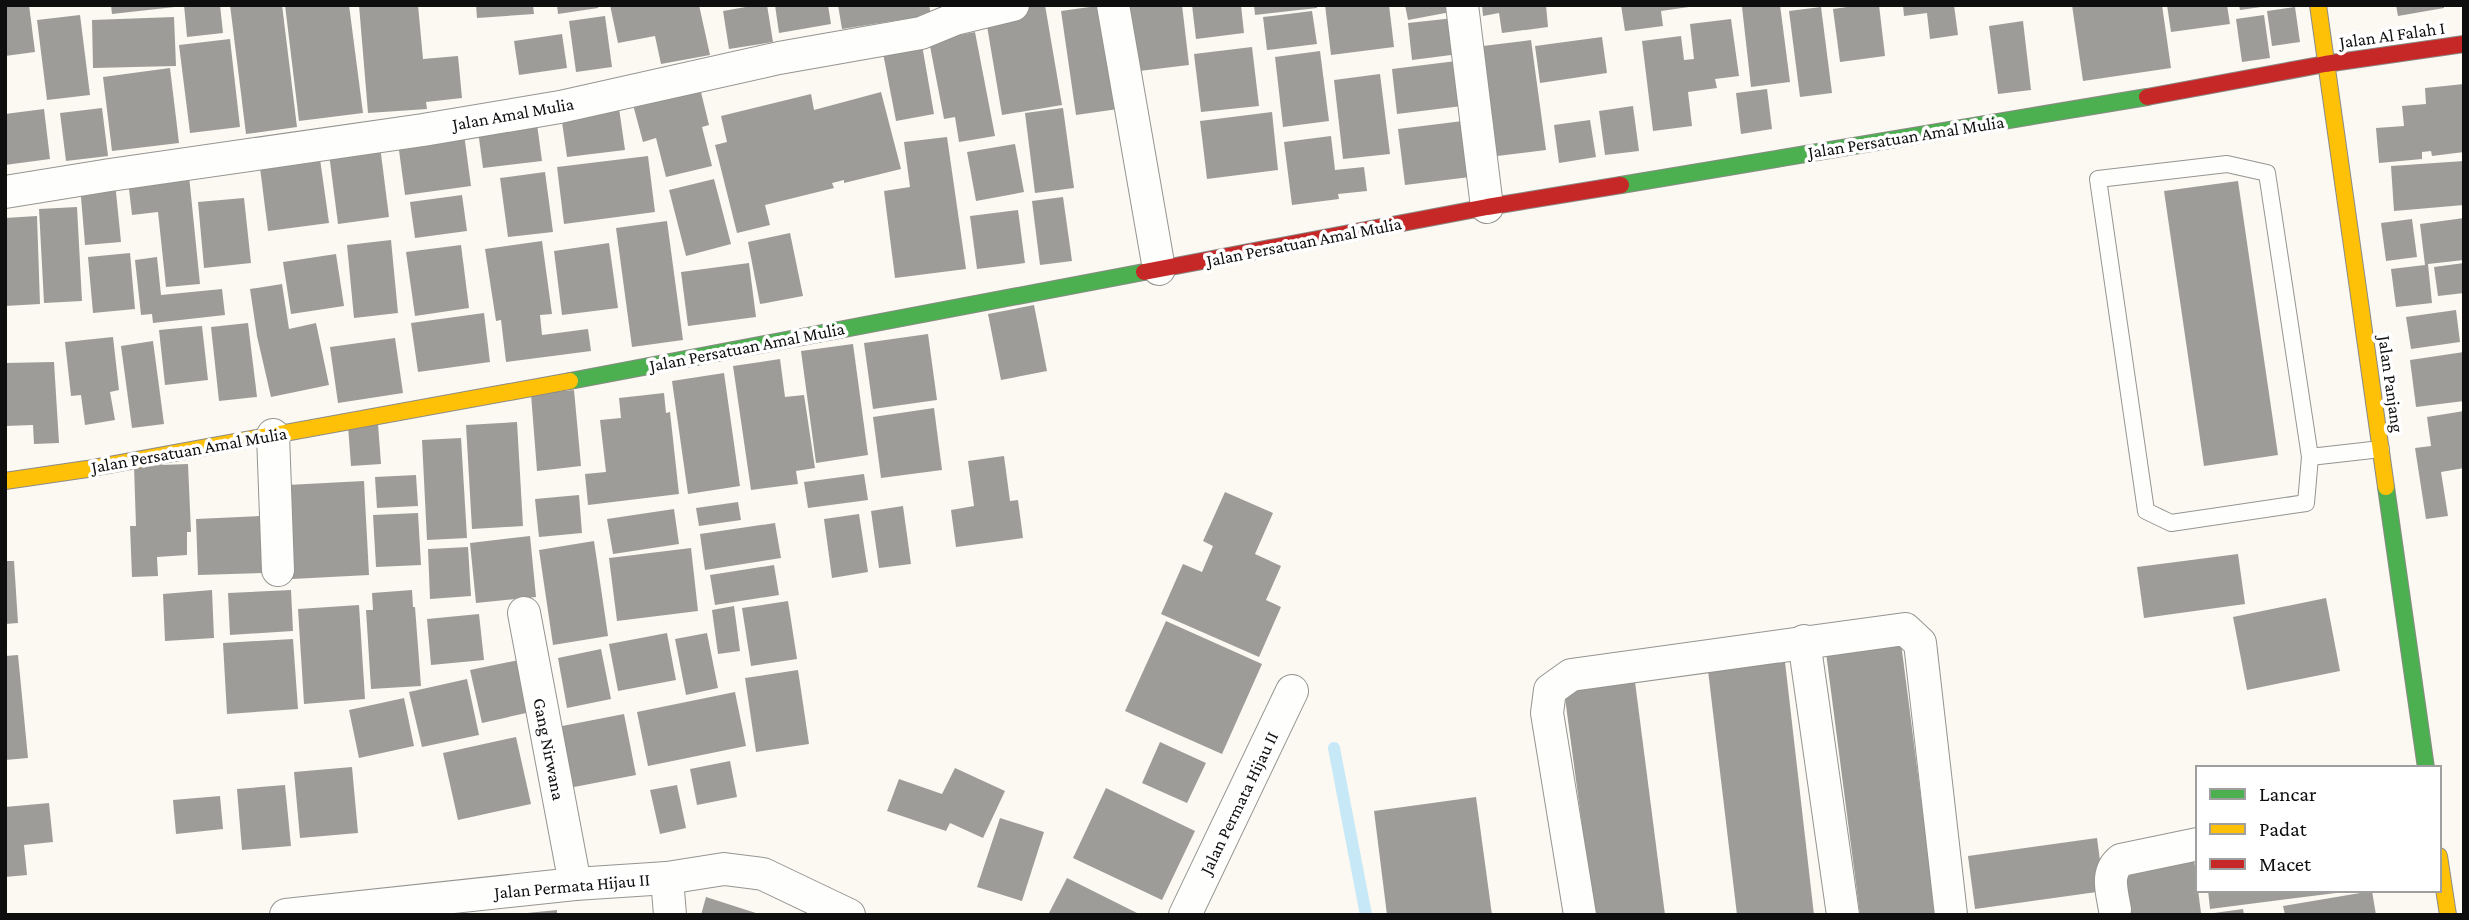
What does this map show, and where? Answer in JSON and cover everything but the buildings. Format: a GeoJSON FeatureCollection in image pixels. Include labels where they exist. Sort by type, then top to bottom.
{"type":"FeatureCollection","features":[{"type":"Feature","properties":{"kind":"street","name":"Jalan Amal Mulia"},"geometry":{"type":"LineString","coordinates":[[5,192],[423,130],[559,107],[779,58],[921,33],[955,19],[1013,5]]}},
{"type":"Feature","properties":{"kind":"street"},"geometry":{"type":"LineString","coordinates":[[1113,5],[1159,269]]}},
{"type":"Feature","properties":{"kind":"street"},"geometry":{"type":"LineString","coordinates":[[1462,5],[1487,207]]}},
{"type":"Feature","properties":{"kind":"street","name":"Jalan Panjang"},"geometry":{"type":"LineString","coordinates":[[2318,5],[2427,766]]}},
{"type":"Feature","properties":{"kind":"street","name":"Jalan Al Falah I"},"geometry":{"type":"LineString","coordinates":[[2325,64],[2464,44]]}},
{"type":"Feature","properties":{"kind":"street","name":"Jalan Persatuan Amal Mulia"},"geometry":{"type":"LineString","coordinates":[[5,481],[273,435],[1487,207],[2085,108],[2325,64]]}},
{"type":"Feature","properties":{"kind":"street"},"geometry":{"type":"LineString","coordinates":[[273,435],[278,570]]}},
{"type":"Feature","properties":{"kind":"street","name":"Gang Nirwana"},"geometry":{"type":"LineString","coordinates":[[524,613],[575,884]]}},
{"type":"Feature","properties":{"kind":"street"},"geometry":{"type":"LineString","coordinates":[[1580,915],[1547,713],[1550,690],[1571,674],[1905,629],[1920,643],[1951,915]]}},
{"type":"Feature","properties":{"kind":"street"},"geometry":{"type":"LineString","coordinates":[[1804,641],[1843,915]]}},
{"type":"Feature","properties":{"kind":"street","name":"Jalan Permata Hijau II"},"geometry":{"type":"LineString","coordinates":[[1185,915],[1292,691]]}},
{"type":"Feature","properties":{"kind":"street"},"geometry":{"type":"LineString","coordinates":[[2115,910],[2110,874],[2114,865],[2121,860],[2196,844]]}},
{"type":"Feature","properties":{"kind":"street","name":"Jalan Permata Hijau II"},"geometry":{"type":"LineString","coordinates":[[286,915],[575,884],[667,878],[724,869],[764,874],[849,915]]}},
{"type":"Feature","properties":{"kind":"street"},"geometry":{"type":"LineString","coordinates":[[2441,869],[2448,915]]}},
{"type":"Feature","properties":{"kind":"street"},"geometry":{"type":"LineString","coordinates":[[667,878],[670,915]]}},
{"type":"Feature","properties":{"kind":"lane"},"geometry":{"type":"LineString","coordinates":[[2227,164],[2267,173],[2310,457],[2305,503],[2171,523],[2146,511],[2098,180],[2227,164]]}},
{"type":"Feature","properties":{"kind":"lane"},"geometry":{"type":"LineString","coordinates":[[2310,457],[2381,449]]}},
{"type":"Feature","properties":{"kind":"waterway"},"geometry":{"type":"LineString","coordinates":[[1334,748],[1366,915]]}},
{"type":"Feature","properties":{"kind":"traffic: fast"},"geometry":{"type":"LineString","coordinates":[[1621,185],[2147,97]]}},
{"type":"Feature","properties":{"kind":"traffic: fast"},"geometry":{"type":"LineString","coordinates":[[570,381],[1144,272]]}},
{"type":"Feature","properties":{"kind":"traffic: fast"},"geometry":{"type":"LineString","coordinates":[[2386,487],[2426,766]]}},
{"type":"Feature","properties":{"kind":"traffic: slow"},"geometry":{"type":"LineString","coordinates":[[2318,5],[2386,487]]}},
{"type":"Feature","properties":{"kind":"traffic: slow"},"geometry":{"type":"LineString","coordinates":[[5,481],[87,469],[570,381]]}},
{"type":"Feature","properties":{"kind":"traffic: slow"},"geometry":{"type":"LineString","coordinates":[[2441,869],[2448,915]]}},
{"type":"Feature","properties":{"kind":"traffic: jam"},"geometry":{"type":"LineString","coordinates":[[2147,97],[2325,64],[2464,44]]}},
{"type":"Feature","properties":{"kind":"traffic: jam"},"geometry":{"type":"LineString","coordinates":[[1144,272],[1487,207],[1621,185]]}}]}
